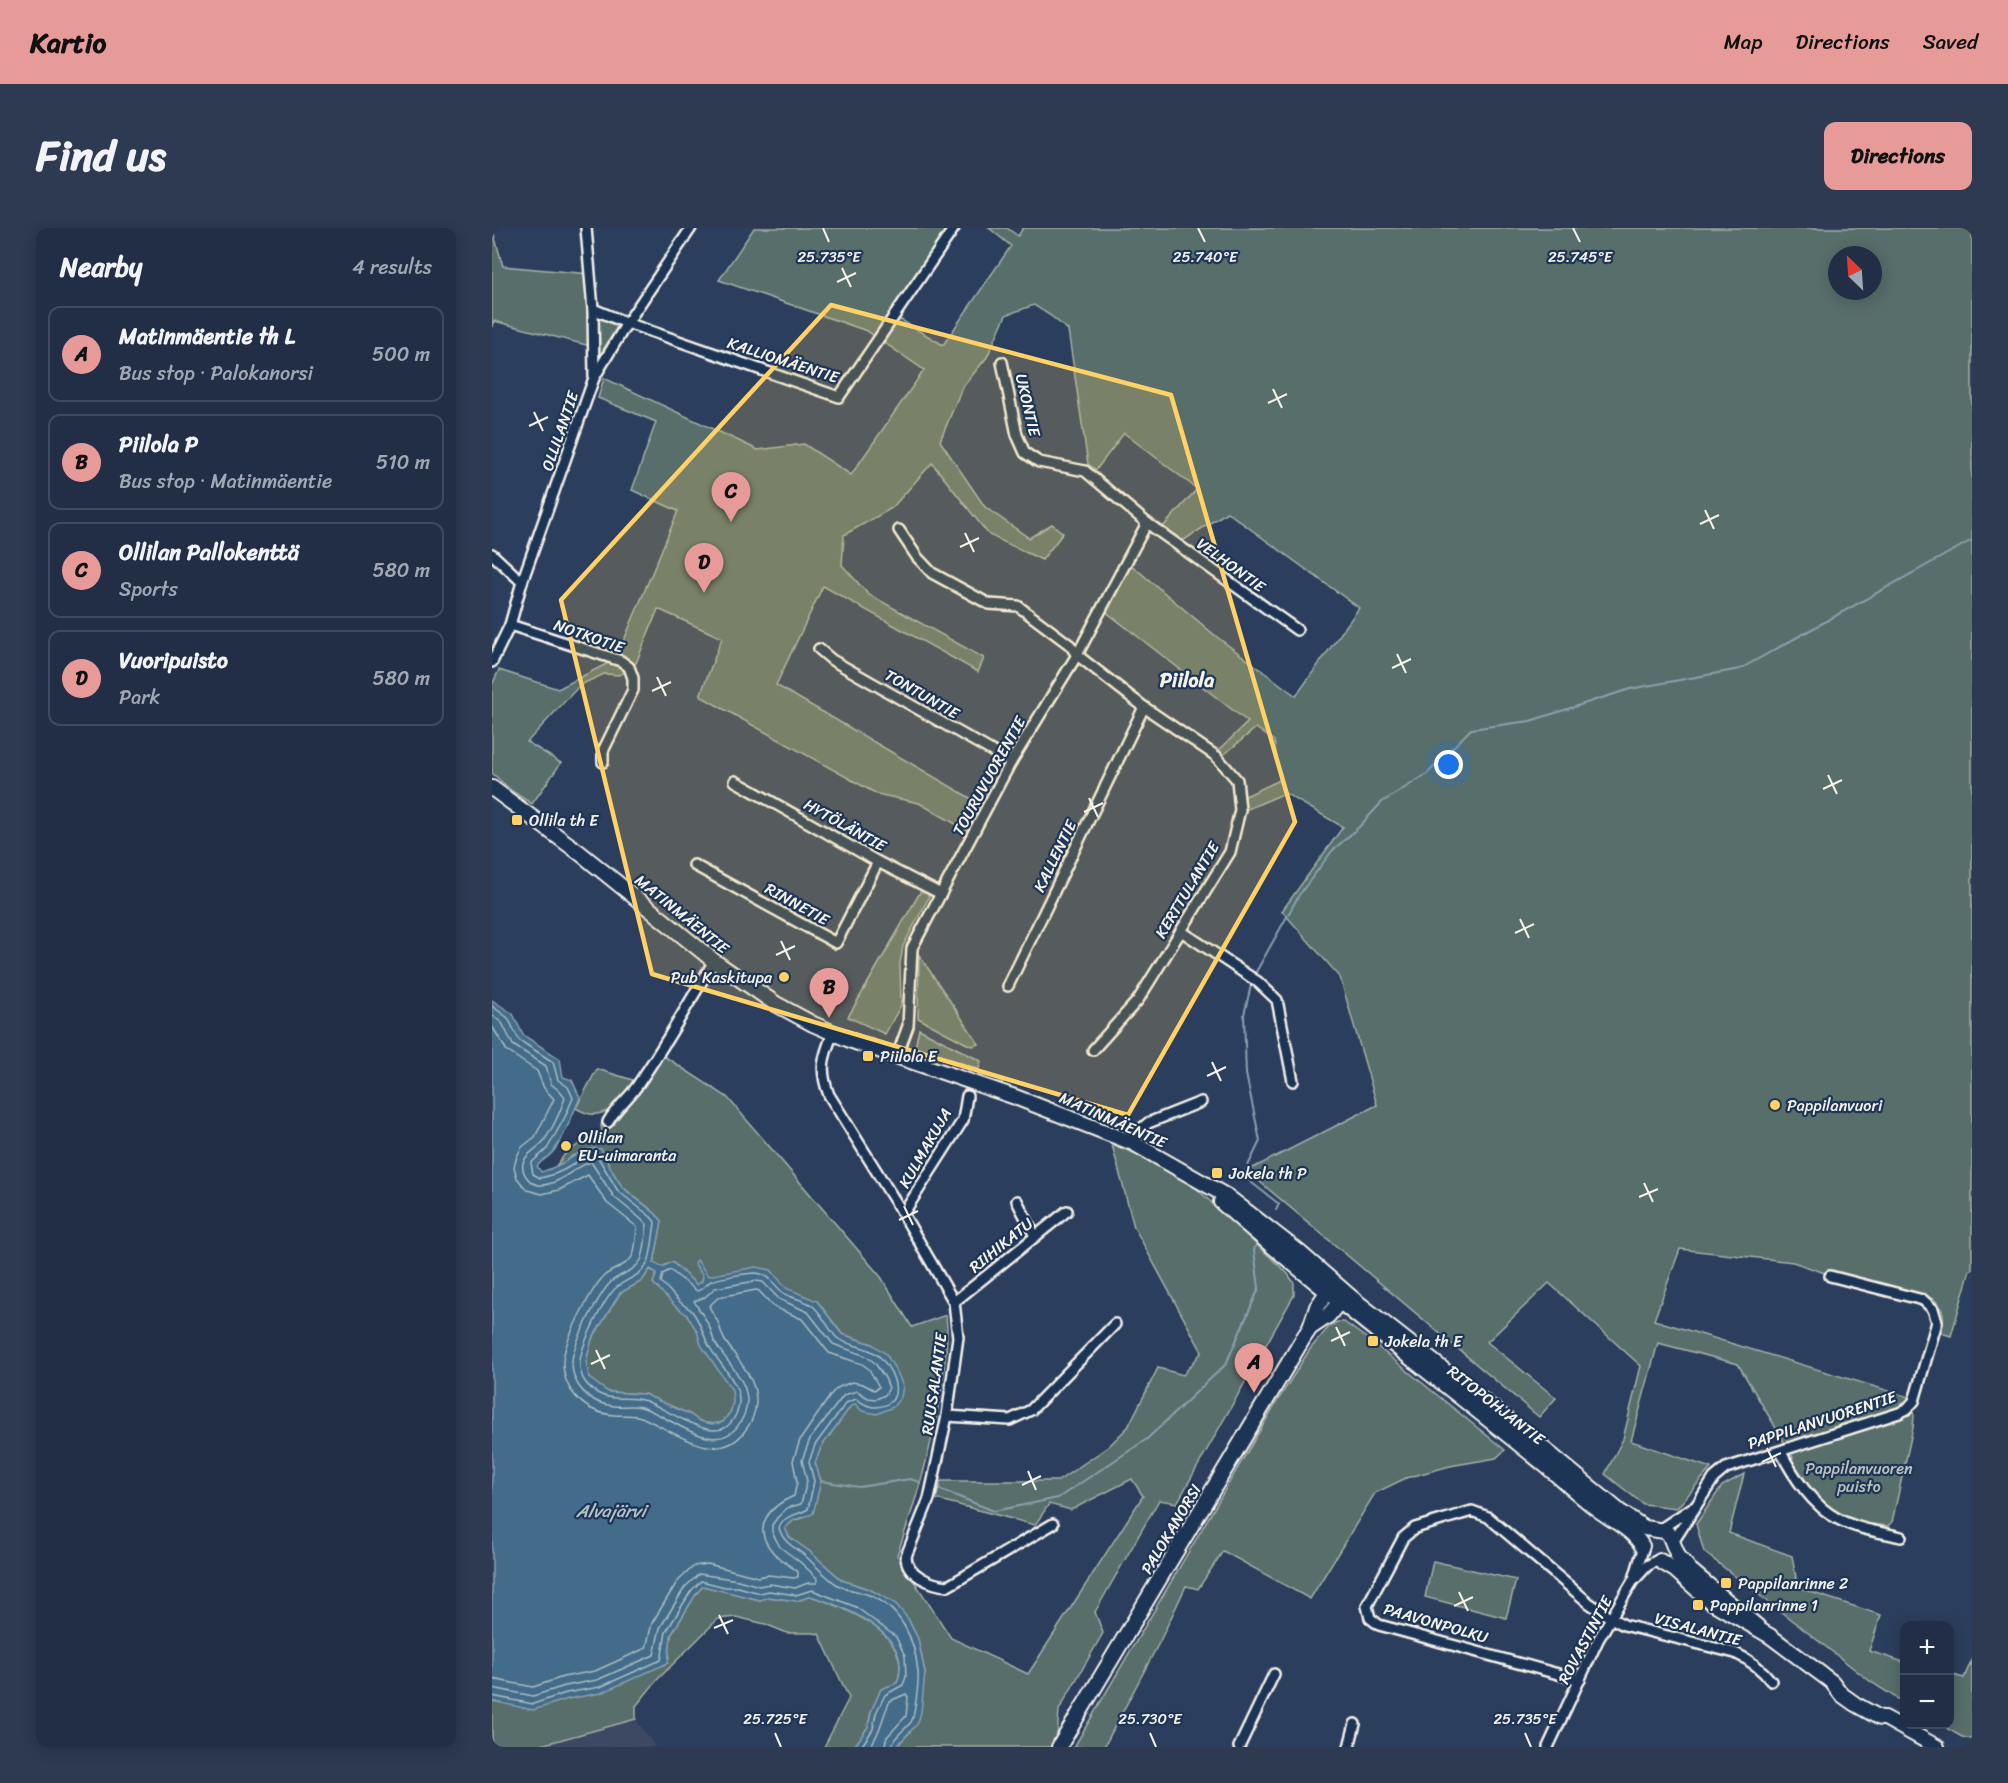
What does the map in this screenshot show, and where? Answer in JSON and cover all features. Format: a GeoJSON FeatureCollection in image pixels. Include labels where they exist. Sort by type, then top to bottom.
{"type":"FeatureCollection","features":[{"type":"Feature","properties":{"kind":"main road","name":"MATINMÄENTIE"},"geometry":{"type":"LineString","coordinates":[[492,788],[580,853],[714,962],[776,1004],[833,1034],[1015,1097],[1133,1143],[1198,1180],[1253,1230],[1331,1287]]}},
{"type":"Feature","properties":{"kind":"main road","name":"RITOPOHJANTIE"},"geometry":{"type":"LineString","coordinates":[[1331,1287],[1596,1508],[1631,1532],[1643,1547]]}},
{"type":"Feature","properties":{"kind":"main road","name":"PALOKANORSI"},"geometry":{"type":"LineString","coordinates":[[1059,1747],[1311,1328],[1317,1307],[1331,1287]]}},
{"type":"Feature","properties":{"kind":"main road","name":"RITOPOHJANTIE"},"geometry":{"type":"LineString","coordinates":[[1343,1297],[1533,1440],[1619,1511],[1639,1525],[1657,1531]]}},
{"type":"Feature","properties":{"kind":"main road","name":"PALOKANORSI"},"geometry":{"type":"LineString","coordinates":[[1311,1328],[1325,1319],[1343,1297]]}},
{"type":"Feature","properties":{"kind":"main road"},"geometry":{"type":"LineString","coordinates":[[1758,1628],[1710,1601],[1674,1570],[1647,1558],[1643,1547],[1646,1536],[1657,1531],[1669,1534],[1678,1556],[1690,1570],[1758,1628],[1832,1682],[1841,1694],[1880,1718],[1885,1718],[1937,1747]]}},
{"type":"Feature","properties":{"kind":"main road"},"geometry":{"type":"LineString","coordinates":[[1658,1561],[1671,1555],[1673,1544]]}},
{"type":"Feature","properties":{"kind":"street"},"geometry":{"type":"LineString","coordinates":[[586,228],[593,309],[594,378]]}},
{"type":"Feature","properties":{"kind":"street","name":"OLLILANTIE"},"geometry":{"type":"LineString","coordinates":[[492,662],[510,625],[522,582],[594,378],[627,323],[691,228]]}},
{"type":"Feature","properties":{"kind":"street","name":"KALLIOMÄENTIE"},"geometry":{"type":"LineString","coordinates":[[627,323],[838,397],[954,228]]}},
{"type":"Feature","properties":{"kind":"street"},"geometry":{"type":"LineString","coordinates":[[593,309],[627,323]]}},
{"type":"Feature","properties":{"kind":"street","name":"UKONTIE"},"geometry":{"type":"LineString","coordinates":[[1002,362],[1017,435],[1025,453],[1039,462],[1085,471],[1147,523]]}},
{"type":"Feature","properties":{"kind":"street","name":"VELHONTIE"},"geometry":{"type":"LineString","coordinates":[[1147,523],[1297,630]]}},
{"type":"Feature","properties":{"kind":"street","name":"TOURUVUORENTIE"},"geometry":{"type":"LineString","coordinates":[[897,1056],[908,1026],[912,948],[1011,762],[1077,655],[1147,523]]}},
{"type":"Feature","properties":{"kind":"street","name":"KERTTULANTIE"},"geometry":{"type":"LineString","coordinates":[[899,530],[917,557],[932,573],[989,604],[1018,606],[1070,645],[1077,655],[1144,707],[1216,756],[1237,780],[1240,810],[1230,852],[1138,1000],[1093,1050]]}},
{"type":"Feature","properties":{"kind":"street"},"geometry":{"type":"LineString","coordinates":[[492,554],[522,582]]}},
{"type":"Feature","properties":{"kind":"street","name":"NOTKOTIE"},"geometry":{"type":"LineString","coordinates":[[510,625],[621,661],[629,667],[633,678],[633,690],[603,751],[603,762]]}},
{"type":"Feature","properties":{"kind":"street","name":"TONTUNTIE"},"geometry":{"type":"LineString","coordinates":[[819,649],[831,660],[1011,762]]}},
{"type":"Feature","properties":{"kind":"street","name":"KALLENTIE"},"geometry":{"type":"LineString","coordinates":[[1008,986],[1144,707]]}},
{"type":"Feature","properties":{"kind":"street","name":"HYTÖLÄNTIE"},"geometry":{"type":"LineString","coordinates":[[735,780],[878,862],[941,894]]}},
{"type":"Feature","properties":{"kind":"street","name":"RINNETIE"},"geometry":{"type":"LineString","coordinates":[[694,865],[836,943],[878,862]]}},
{"type":"Feature","properties":{"kind":"street"},"geometry":{"type":"LineString","coordinates":[[1180,932],[1258,982],[1277,1000],[1293,1081]]}},
{"type":"Feature","properties":{"kind":"street"},"geometry":{"type":"LineString","coordinates":[[608,1122],[612,1114],[641,1081],[714,962]]}},
{"type":"Feature","properties":{"kind":"street","name":"RUUSALANTIE"},"geometry":{"type":"LineString","coordinates":[[833,1034],[823,1059],[823,1080],[829,1095],[903,1214],[954,1302],[958,1337],[947,1416],[929,1499],[906,1556],[906,1563],[910,1569],[934,1585],[948,1586],[1053,1524]]}},
{"type":"Feature","properties":{"kind":"street","name":"KULMAKUJA"},"geometry":{"type":"LineString","coordinates":[[903,1214],[963,1120],[967,1095]]}},
{"type":"Feature","properties":{"kind":"street"},"geometry":{"type":"LineString","coordinates":[[1133,1143],[1141,1129],[1148,1123],[1200,1102]]}},
{"type":"Feature","properties":{"kind":"street"},"geometry":{"type":"LineString","coordinates":[[1017,1201],[1035,1236]]}},
{"type":"Feature","properties":{"kind":"street","name":"RIIHIKATU"},"geometry":{"type":"LineString","coordinates":[[954,1302],[1067,1211]]}},
{"type":"Feature","properties":{"kind":"street","name":"PAPPILANVUORENTIE"},"geometry":{"type":"LineString","coordinates":[[1673,1544],[1714,1478],[1726,1468],[1899,1413],[1907,1409],[1916,1394],[1937,1322],[1933,1309],[1923,1300],[1830,1276]]}},
{"type":"Feature","properties":{"kind":"street"},"geometry":{"type":"LineString","coordinates":[[947,1416],[1010,1420],[1031,1410],[1115,1324]]}},
{"type":"Feature","properties":{"kind":"street"},"geometry":{"type":"LineString","coordinates":[[1781,1452],[1798,1480],[1816,1502],[1836,1518],[1858,1527],[1901,1537]]}},
{"type":"Feature","properties":{"kind":"street","name":"PAPPILANVUORENTIE"},"geometry":{"type":"LineString","coordinates":[[1657,1531],[1694,1507]]}},
{"type":"Feature","properties":{"kind":"street","name":"PAAVONPOLKU"},"geometry":{"type":"LineString","coordinates":[[1580,1680],[1379,1625],[1370,1618],[1367,1606],[1403,1538],[1414,1528],[1472,1511],[1488,1517],[1589,1603],[1611,1618]]}},
{"type":"Feature","properties":{"kind":"street","name":"ROVASTINTIE"},"geometry":{"type":"LineString","coordinates":[[1634,1579],[1643,1547]]}},
{"type":"Feature","properties":{"kind":"street","name":"ROVASTINTIE"},"geometry":{"type":"LineString","coordinates":[[1548,1747],[1611,1618],[1634,1579],[1647,1566],[1658,1561]]}},
{"type":"Feature","properties":{"kind":"street","name":"VISALANTIE"},"geometry":{"type":"LineString","coordinates":[[1611,1618],[1624,1625],[1735,1653],[1751,1661],[1771,1681]]}},
{"type":"Feature","properties":{"kind":"street"},"geometry":{"type":"LineString","coordinates":[[1239,1747],[1274,1674]]}},
{"type":"Feature","properties":{"kind":"street"},"geometry":{"type":"LineString","coordinates":[[1349,1747],[1355,1724]]}},
{"type":"Feature","properties":{"kind":"highlighted area"},"geometry":{"type":"Polygon","coordinates":[[[831,305],[1171,395],[1295,822],[1128,1115],[652,974],[561,600],[831,305]]]}},
{"type":"Feature","properties":{"kind":"shaded area"},"geometry":{"type":"Polygon","coordinates":[[[636,1719],[655,1747],[534,1747],[636,1719]]]}},
{"type":"Feature","properties":{"kind":"green space"},"geometry":{"type":"Polygon","coordinates":[[[492,228],[503,266],[590,274],[594,347],[494,321],[492,327],[492,228]]]}},
{"type":"Feature","properties":{"kind":"green space","name":"Pappilanvuoren puisto"},"geometry":{"type":"Polygon","coordinates":[[[754,228],[949,228],[891,314],[943,345],[1011,246],[989,228],[1007,228],[1018,236],[1023,228],[1972,228],[1972,1270],[1970,1270],[1951,1336],[1941,1333],[1943,1314],[1933,1298],[1926,1308],[1793,1262],[1680,1249],[1654,1320],[1909,1397],[1914,1416],[1913,1428],[1892,1522],[1888,1526],[1848,1519],[1818,1497],[1791,1464],[1793,1457],[1738,1364],[1658,1343],[1631,1441],[1711,1468],[1677,1508],[1643,1504],[1605,1474],[1623,1439],[1641,1366],[1549,1283],[1487,1342],[1556,1398],[1539,1417],[1247,1171],[1377,1105],[1340,977],[1282,911],[1343,827],[1285,793],[1243,811],[1241,798],[1280,780],[1274,741],[1256,728],[1221,757],[1216,753],[1248,722],[1105,611],[1130,564],[1217,637],[1296,696],[1359,608],[1227,512],[1181,542],[1162,528],[1197,489],[1124,433],[1096,470],[1088,464],[1068,330],[1034,305],[1006,315],[987,357],[962,388],[940,441],[985,507],[1029,538],[1052,524],[1063,533],[1042,560],[989,535],[932,463],[892,508],[844,535],[842,565],[868,594],[984,658],[978,672],[823,586],[776,685],[979,803],[966,830],[919,803],[877,794],[700,696],[722,638],[658,609],[636,663],[620,675],[604,674],[580,685],[527,742],[561,763],[532,804],[512,791],[492,773],[492,685],[499,670],[558,689],[616,659],[678,511],[632,490],[656,422],[598,398],[604,378],[758,450],[804,444],[851,475],[924,370],[867,331],[719,280],[754,228]]]}},
{"type":"Feature","properties":{"kind":"green space"},"geometry":{"type":"Polygon","coordinates":[[[598,316],[617,327],[598,359],[598,316]]]}},
{"type":"Feature","properties":{"kind":"green space"},"geometry":{"type":"Polygon","coordinates":[[[922,889],[929,897],[903,946],[900,964],[901,1005],[885,1034],[848,1017],[922,889]]]}},
{"type":"Feature","properties":{"kind":"green space"},"geometry":{"type":"Polygon","coordinates":[[[919,955],[979,1044],[973,1046],[967,1044],[918,1018],[919,955]]]}},
{"type":"Feature","properties":{"kind":"green space"},"geometry":{"type":"Polygon","coordinates":[[[919,1029],[981,1061],[979,1069],[915,1047],[919,1029]]]}},
{"type":"Feature","properties":{"kind":"green space"},"geometry":{"type":"Polygon","coordinates":[[[656,1051],[727,1097],[881,1277],[912,1327],[946,1315],[945,1358],[934,1428],[918,1492],[897,1555],[951,1638],[1028,1674],[1143,1496],[1132,1479],[1071,1510],[1049,1504],[1035,1525],[936,1499],[941,1481],[1058,1481],[1108,1447],[1128,1427],[1158,1368],[1183,1375],[1202,1352],[1134,1227],[1112,1145],[1151,1159],[1196,1188],[1288,1274],[1294,1283],[1294,1295],[1177,1503],[1159,1500],[1095,1612],[1103,1633],[1059,1710],[1057,1738],[1052,1747],[896,1747],[910,1732],[925,1673],[918,1639],[908,1619],[871,1590],[842,1580],[789,1537],[785,1528],[794,1520],[803,1518],[821,1481],[815,1463],[821,1447],[850,1407],[855,1404],[872,1344],[842,1334],[817,1301],[709,1279],[695,1264],[703,1276],[702,1281],[697,1285],[672,1262],[662,1267],[654,1263],[662,1221],[622,1186],[601,1149],[572,1156],[556,1166],[565,1154],[596,1132],[602,1132],[601,1125],[610,1110],[593,1114],[576,1108],[597,1069],[636,1081],[656,1051]]]}},
{"type":"Feature","properties":{"kind":"green space"},"geometry":{"type":"Polygon","coordinates":[[[650,1269],[657,1273],[653,1283],[660,1289],[672,1291],[733,1377],[731,1411],[723,1422],[710,1424],[702,1422],[644,1394],[608,1392],[589,1379],[586,1361],[592,1339],[620,1293],[642,1281],[650,1269]]]}},
{"type":"Feature","properties":{"kind":"green space"},"geometry":{"type":"Polygon","coordinates":[[[1337,1322],[1344,1322],[1373,1343],[1505,1450],[1496,1458],[1450,1466],[1406,1478],[1375,1493],[1310,1599],[1223,1551],[1198,1589],[1186,1586],[1104,1747],[1074,1747],[1273,1408],[1310,1349],[1328,1328],[1337,1322]]]}},
{"type":"Feature","properties":{"kind":"green space"},"geometry":{"type":"Polygon","coordinates":[[[1744,1474],[1729,1533],[1792,1556],[1798,1588],[1881,1615],[1869,1651],[1900,1661],[1900,1700],[1871,1682],[1704,1552],[1696,1524],[1722,1486],[1744,1474]]]}},
{"type":"Feature","properties":{"kind":"green space"},"geometry":{"type":"Polygon","coordinates":[[[1433,1561],[1516,1580],[1506,1618],[1425,1597],[1433,1561]]]}},
{"type":"Feature","properties":{"kind":"green space"},"geometry":{"type":"Polygon","coordinates":[[[703,1586],[760,1600],[768,1597],[797,1601],[811,1596],[858,1616],[887,1638],[896,1651],[900,1666],[897,1683],[881,1689],[871,1712],[868,1727],[854,1747],[824,1747],[849,1698],[819,1634],[787,1633],[765,1624],[736,1617],[718,1619],[657,1680],[636,1706],[636,1719],[534,1747],[492,1747],[492,1700],[668,1663],[671,1635],[703,1586]]]}},
{"type":"Feature","properties":{"kind":"green space"},"geometry":{"type":"Polygon","coordinates":[[[1972,1659],[1972,1739],[1962,1737],[1948,1729],[1954,1729],[1954,1675],[1964,1678],[1972,1659]]]}},
{"type":"Feature","properties":{"kind":"water","name":"Alvajärvi"},"geometry":{"type":"Polygon","coordinates":[[[492,1000],[513,1014],[523,1035],[560,1059],[563,1077],[572,1080],[580,1098],[559,1142],[551,1154],[537,1166],[541,1172],[586,1150],[601,1149],[622,1186],[662,1221],[654,1263],[662,1267],[672,1262],[697,1285],[702,1281],[703,1276],[695,1264],[697,1260],[708,1276],[756,1267],[771,1270],[786,1288],[817,1301],[842,1334],[872,1344],[886,1354],[903,1386],[901,1397],[893,1407],[877,1414],[862,1411],[855,1404],[850,1407],[821,1447],[815,1463],[821,1481],[813,1514],[794,1520],[785,1528],[789,1537],[842,1580],[871,1590],[896,1604],[908,1619],[918,1639],[925,1673],[918,1723],[896,1747],[854,1747],[868,1727],[871,1712],[881,1689],[897,1683],[900,1666],[896,1651],[887,1637],[858,1616],[811,1596],[797,1601],[768,1597],[760,1600],[703,1586],[671,1635],[668,1663],[601,1693],[568,1699],[533,1710],[492,1701],[492,1000]],[[650,1269],[642,1281],[620,1293],[592,1339],[586,1361],[589,1378],[608,1392],[644,1394],[702,1422],[715,1424],[723,1422],[731,1411],[732,1390],[701,1345],[697,1331],[687,1315],[653,1283],[657,1273],[650,1269]]]}},
{"type":"Feature","properties":{"kind":"waterway"},"geometry":{"type":"LineString","coordinates":[[1256,972],[1299,895],[1332,851],[1382,802],[1427,774],[1471,729],[1530,721],[1630,689],[1740,669],[1972,540]]}},
{"type":"Feature","properties":{"kind":"waterway"},"geometry":{"type":"LineString","coordinates":[[1251,985],[1244,1015],[1246,1074],[1260,1141],[1243,1176],[1279,1204],[1276,1210]]}},
{"type":"Feature","properties":{"kind":"waterway"},"geometry":{"type":"LineString","coordinates":[[939,1489],[994,1511],[1058,1498],[1147,1439],[1226,1364],[1259,1288],[1254,1250],[1258,1241]]}},
{"type":"Feature","properties":{"kind":"waterway"},"geometry":{"type":"LineString","coordinates":[[821,1481],[859,1487],[910,1479],[920,1482]]}},
{"type":"Feature","properties":{"kind":"place","name":"Ollilan Pallokenttä"},"geometry":{"type":"Point","coordinates":[731,522]}},
{"type":"Feature","properties":{"kind":"place","name":"Vuoripuisto"},"geometry":{"type":"Point","coordinates":[704,593]}},
{"type":"Feature","properties":{"kind":"place","name":"Ollila th E"},"geometry":{"type":"Point","coordinates":[517,820]}},
{"type":"Feature","properties":{"kind":"place","name":"Pub Kaskitupa"},"geometry":{"type":"Point","coordinates":[784,977]}},
{"type":"Feature","properties":{"kind":"place","name":"Piilola P"},"geometry":{"type":"Point","coordinates":[829,1018]}},
{"type":"Feature","properties":{"kind":"place","name":"Piilola E"},"geometry":{"type":"Point","coordinates":[868,1056]}},
{"type":"Feature","properties":{"kind":"place","name":"Pappilanvuori"},"geometry":{"type":"Point","coordinates":[1775,1105]}},
{"type":"Feature","properties":{"kind":"place","name":"Ollilan EU-uimaranta"},"geometry":{"type":"Point","coordinates":[566,1146]}},
{"type":"Feature","properties":{"kind":"place","name":"Jokela th P"},"geometry":{"type":"Point","coordinates":[1217,1173]}},
{"type":"Feature","properties":{"kind":"place","name":"Jokela th E"},"geometry":{"type":"Point","coordinates":[1373,1341]}},
{"type":"Feature","properties":{"kind":"place","name":"Matinmäentie th L"},"geometry":{"type":"Point","coordinates":[1254,1393]}},
{"type":"Feature","properties":{"kind":"place","name":"Pappilanrinne 2"},"geometry":{"type":"Point","coordinates":[1726,1583]}},
{"type":"Feature","properties":{"kind":"place","name":"Pappilanrinne 1"},"geometry":{"type":"Point","coordinates":[1698,1605]}},
{"type":"Feature","properties":{"kind":"district","name":"Piilola"},"geometry":{"type":"Point","coordinates":[1187,680]}}]}
